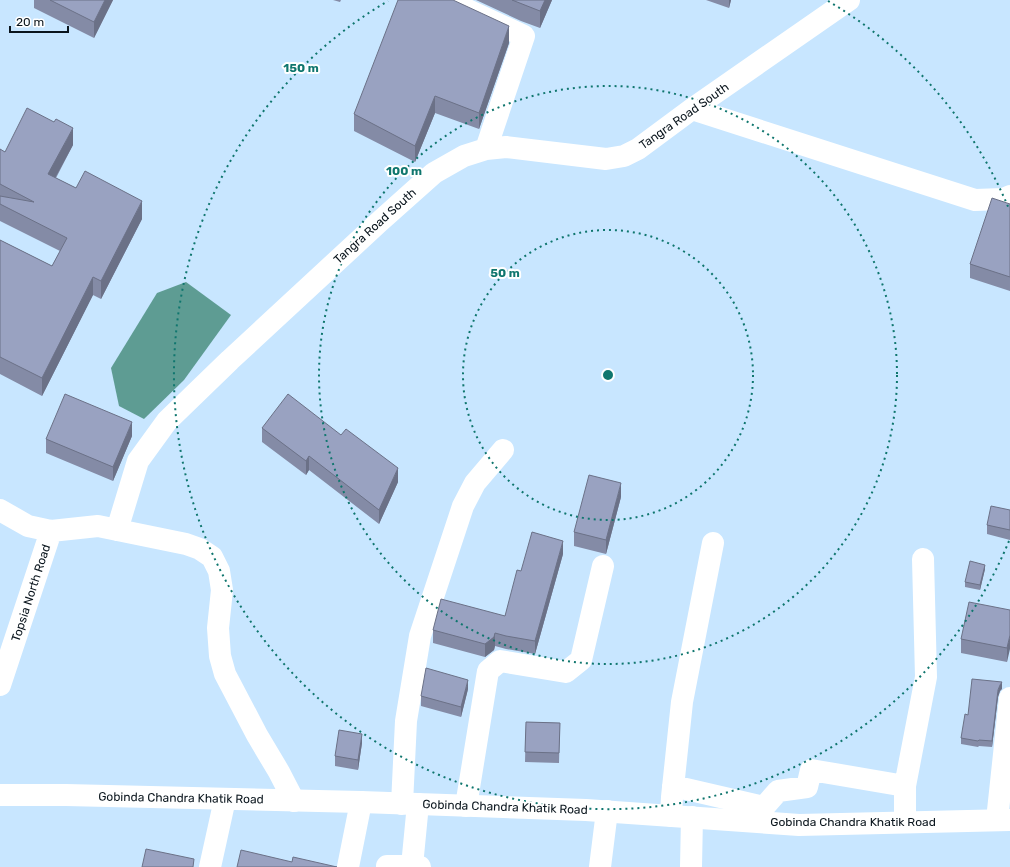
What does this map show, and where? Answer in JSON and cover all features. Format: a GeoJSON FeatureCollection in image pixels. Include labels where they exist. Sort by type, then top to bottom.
{"type":"FeatureCollection","features":[{"type":"Feature","properties":{"kind":"street"},"geometry":{"type":"LineString","coordinates":[[446,0],[524,36],[486,149]]}},
{"type":"Feature","properties":{"kind":"street","name":"Tangra Road South"},"geometry":{"type":"LineString","coordinates":[[118,530],[138,462],[167,421],[230,360],[434,173],[464,156],[486,149],[506,147],[606,159],[624,156],[638,149],[692,109],[849,0]]}},
{"type":"Feature","properties":{"kind":"street"},"geometry":{"type":"LineString","coordinates":[[692,109],[975,200],[1002,199],[1010,196]]}},
{"type":"Feature","properties":{"kind":"street"},"geometry":{"type":"LineString","coordinates":[[387,866],[416,866],[410,804],[406,721],[420,636],[463,506],[475,483],[503,450]]}},
{"type":"Feature","properties":{"kind":"street","name":"Topsia North Road"},"geometry":{"type":"LineString","coordinates":[[0,510],[28,526],[52,531],[0,685]]}},
{"type":"Feature","properties":{"kind":"street"},"geometry":{"type":"LineString","coordinates":[[52,531],[98,526],[186,544],[200,549],[212,557],[219,571],[222,590],[218,628],[220,656],[224,674],[294,801]]}},
{"type":"Feature","properties":{"kind":"street"},"geometry":{"type":"LineString","coordinates":[[671,816],[682,702],[713,543]]}},
{"type":"Feature","properties":{"kind":"street"},"geometry":{"type":"LineString","coordinates":[[905,822],[905,786],[926,677],[923,559]]}},
{"type":"Feature","properties":{"kind":"street"},"geometry":{"type":"LineString","coordinates":[[466,806],[488,671],[500,661],[566,672],[581,660],[603,566]]}},
{"type":"Feature","properties":{"kind":"street"},"geometry":{"type":"LineString","coordinates":[[1003,820],[1010,698]]}},
{"type":"Feature","properties":{"kind":"street"},"geometry":{"type":"LineString","coordinates":[[673,786],[764,806],[778,791],[807,787],[811,770],[905,786]]}},
{"type":"Feature","properties":{"kind":"street","name":"Gobinda Chandra Khatik Road"},"geometry":{"type":"LineString","coordinates":[[0,795],[361,802],[579,809],[799,825],[1003,820]]}},
{"type":"Feature","properties":{"kind":"street"},"geometry":{"type":"LineString","coordinates":[[210,867],[225,799]]}},
{"type":"Feature","properties":{"kind":"street"},"geometry":{"type":"LineString","coordinates":[[348,867],[361,802]]}},
{"type":"Feature","properties":{"kind":"street"},"geometry":{"type":"LineString","coordinates":[[600,867],[607,811]]}},
{"type":"Feature","properties":{"kind":"street"},"geometry":{"type":"LineString","coordinates":[[691,867],[692,817]]}},
{"type":"Feature","properties":{"kind":"shaded area"},"geometry":{"type":"Polygon","coordinates":[[[186,282],[231,315],[184,380],[144,419],[119,406],[111,368],[157,293],[186,282]]]}},
{"type":"Feature","properties":{"kind":"building"},"geometry":{"type":"Polygon","coordinates":[[[50,0],[105,0],[94,22],[50,0]]]}},
{"type":"Feature","properties":{"kind":"building"},"geometry":{"type":"Polygon","coordinates":[[[398,0],[453,0],[509,26],[479,113],[435,96],[415,146],[354,114],[398,0]]]}},
{"type":"Feature","properties":{"kind":"building"},"geometry":{"type":"Polygon","coordinates":[[[512,0],[545,0],[540,11],[512,0]]]}},
{"type":"Feature","properties":{"kind":"building"},"geometry":{"type":"Polygon","coordinates":[[[27,108],[54,122],[56,119],[73,128],[48,174],[76,188],[85,171],[142,201],[101,281],[93,277],[42,378],[0,357],[0,240],[52,266],[67,238],[0,204],[0,196],[34,202],[0,184],[0,149],[5,152],[27,108]]]}},
{"type":"Feature","properties":{"kind":"building"},"geometry":{"type":"Polygon","coordinates":[[[992,198],[1010,204],[1010,277],[970,264],[992,198]]]}},
{"type":"Feature","properties":{"kind":"building"},"geometry":{"type":"Polygon","coordinates":[[[65,394],[132,422],[113,467],[46,439],[65,394]]]}},
{"type":"Feature","properties":{"kind":"building"},"geometry":{"type":"Polygon","coordinates":[[[288,394],[341,435],[346,429],[398,468],[379,510],[309,456],[306,461],[262,428],[288,394]]]}},
{"type":"Feature","properties":{"kind":"building"},"geometry":{"type":"Polygon","coordinates":[[[589,475],[621,483],[606,540],[574,532],[589,475]]]}},
{"type":"Feature","properties":{"kind":"building"},"geometry":{"type":"Polygon","coordinates":[[[991,506],[1010,510],[1010,530],[987,525],[991,506]]]}},
{"type":"Feature","properties":{"kind":"building"},"geometry":{"type":"Polygon","coordinates":[[[532,532],[563,541],[535,641],[495,633],[494,637],[485,644],[433,630],[441,599],[505,616],[517,570],[521,571],[532,532]]]}},
{"type":"Feature","properties":{"kind":"building"},"geometry":{"type":"Polygon","coordinates":[[[970,561],[985,565],[980,585],[965,582],[970,561]]]}},
{"type":"Feature","properties":{"kind":"building"},"geometry":{"type":"Polygon","coordinates":[[[969,602],[1010,610],[1010,635],[1007,648],[961,639],[969,602]]]}},
{"type":"Feature","properties":{"kind":"building"},"geometry":{"type":"Polygon","coordinates":[[[426,668],[468,680],[461,707],[421,696],[426,668]]]}},
{"type":"Feature","properties":{"kind":"building"},"geometry":{"type":"Polygon","coordinates":[[[972,679],[1002,682],[998,690],[992,741],[978,741],[961,738],[965,714],[968,715],[972,679]]]}},
{"type":"Feature","properties":{"kind":"building"},"geometry":{"type":"Polygon","coordinates":[[[526,722],[560,723],[559,753],[525,752],[526,722]]]}},
{"type":"Feature","properties":{"kind":"building"},"geometry":{"type":"Polygon","coordinates":[[[339,730],[362,734],[358,760],[335,756],[339,730]]]}},
{"type":"Feature","properties":{"kind":"building"},"geometry":{"type":"Polygon","coordinates":[[[146,849],[194,859],[193,867],[142,867],[146,849]]]}},
{"type":"Feature","properties":{"kind":"building"},"geometry":{"type":"Polygon","coordinates":[[[241,850],[292,862],[293,857],[337,867],[237,867],[241,850]]]}}]}
